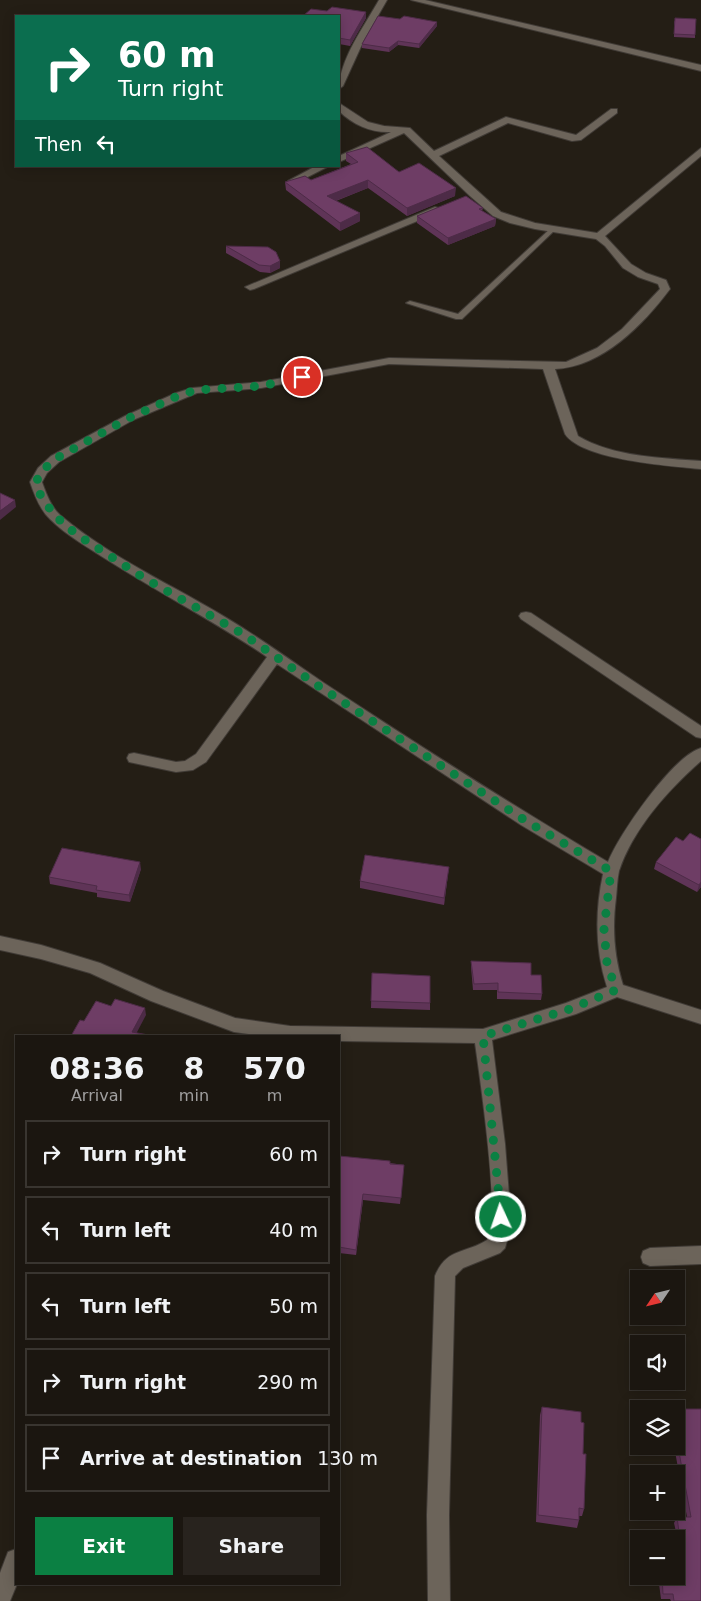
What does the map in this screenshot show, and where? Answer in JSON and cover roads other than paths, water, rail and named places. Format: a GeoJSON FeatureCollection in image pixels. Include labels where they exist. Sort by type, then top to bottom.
{"type":"FeatureCollection","features":[{"type":"Feature","properties":{"kind":"street"},"geometry":{"type":"LineString","coordinates":[[340,84],[360,40],[383,0]]}},
{"type":"Feature","properties":{"kind":"street"},"geometry":{"type":"LineString","coordinates":[[415,0],[701,68]]}},
{"type":"Feature","properties":{"kind":"street"},"geometry":{"type":"LineString","coordinates":[[340,107],[347,115],[372,127],[407,130],[434,155],[469,196],[504,218],[553,229],[599,236],[609,244],[626,266],[642,275],[662,282],[665,289],[638,320],[601,350],[568,365],[389,361],[261,386],[196,390],[180,395],[129,418],[55,459],[42,471],[36,482],[40,494],[54,515],[76,534],[144,578],[243,634],[526,821],[611,871]]}},
{"type":"Feature","properties":{"kind":"street"},"geometry":{"type":"LineString","coordinates":[[434,155],[506,120],[578,138],[614,111]]}},
{"type":"Feature","properties":{"kind":"street"},"geometry":{"type":"LineString","coordinates":[[340,159],[398,132],[407,130]]}},
{"type":"Feature","properties":{"kind":"street"},"geometry":{"type":"LineString","coordinates":[[599,236],[701,151]]}},
{"type":"Feature","properties":{"kind":"street"},"geometry":{"type":"LineString","coordinates":[[293,181],[322,167]]}},
{"type":"Feature","properties":{"kind":"street"},"geometry":{"type":"LineString","coordinates":[[250,287],[446,205]]}},
{"type":"Feature","properties":{"kind":"street"},"geometry":{"type":"LineString","coordinates":[[548,366],[573,437],[583,445],[616,453],[701,465]]}},
{"type":"Feature","properties":{"kind":"street"},"geometry":{"type":"LineString","coordinates":[[526,616],[701,733]]}},
{"type":"Feature","properties":{"kind":"street"},"geometry":{"type":"LineString","coordinates":[[134,758],[176,767],[188,766],[201,758],[275,656]]}},
{"type":"Feature","properties":{"kind":"street"},"geometry":{"type":"LineString","coordinates":[[616,990],[607,963],[604,929],[611,871],[626,840],[659,794],[680,770],[701,753]]}},
{"type":"Feature","properties":{"kind":"street"},"geometry":{"type":"LineString","coordinates":[[0,943],[41,952],[94,968],[232,1031],[483,1036],[570,1009],[616,990],[701,1017]]}},
{"type":"Feature","properties":{"kind":"street"},"geometry":{"type":"LineString","coordinates":[[439,1601],[438,1515],[445,1276],[451,1266],[491,1247],[499,1241],[502,1233],[501,1201],[483,1036]]}},
{"type":"Feature","properties":{"kind":"street"},"geometry":{"type":"LineString","coordinates":[[650,1257],[701,1255]]}},
{"type":"Feature","properties":{"kind":"street"},"geometry":{"type":"LineString","coordinates":[[0,1599],[15,1562]]}},
{"type":"Feature","properties":{"kind":"lane"},"geometry":{"type":"LineString","coordinates":[[410,303],[459,317],[553,229]]}}]}
